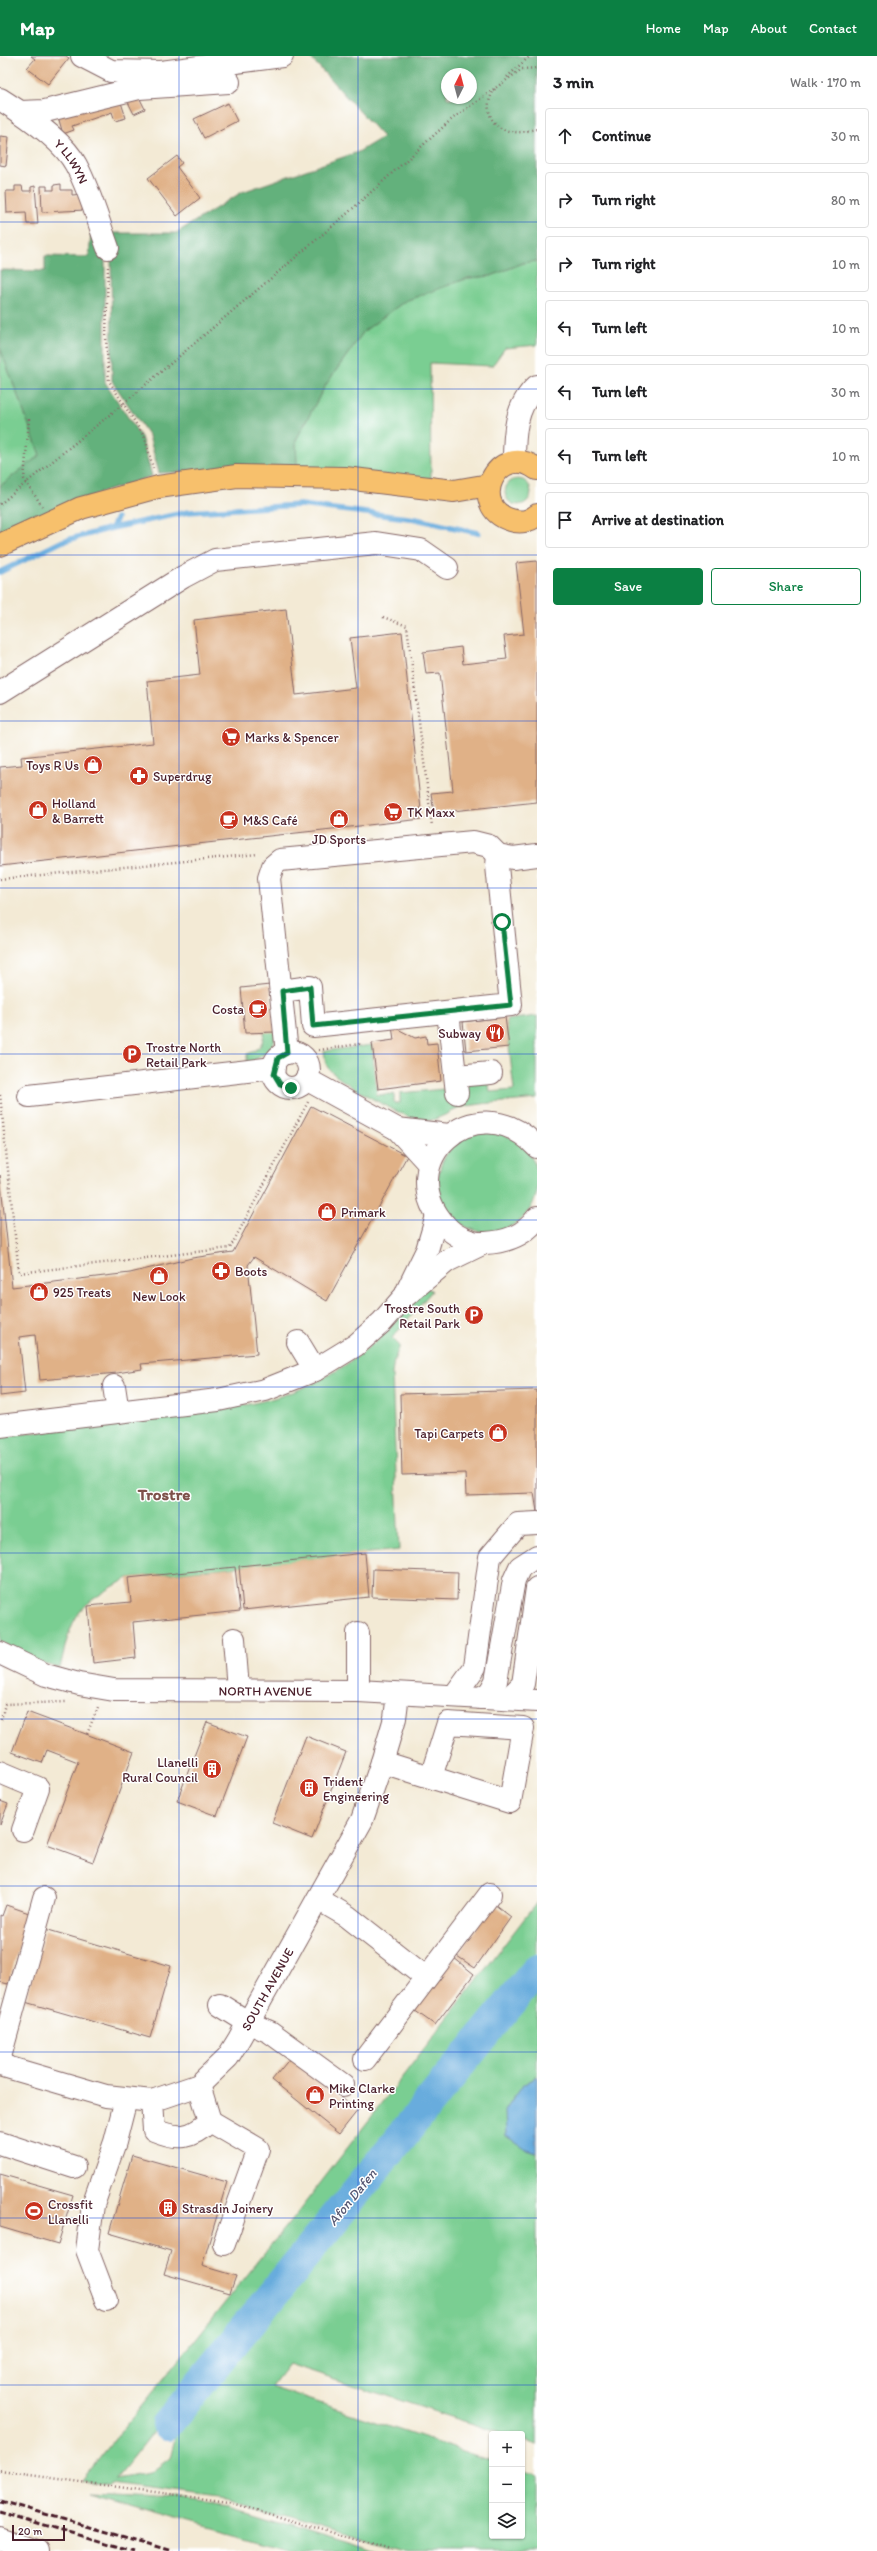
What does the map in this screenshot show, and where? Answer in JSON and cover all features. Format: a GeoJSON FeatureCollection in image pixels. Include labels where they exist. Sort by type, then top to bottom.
{"type":"FeatureCollection","features":[{"type":"Feature","properties":{"kind":"main road"},"geometry":{"type":"LineString","coordinates":[[537,468],[523,462],[514,462],[498,469],[489,486],[491,505],[505,518],[525,521],[537,515]]}},
{"type":"Feature","properties":{"kind":"main road"},"geometry":{"type":"LineString","coordinates":[[0,545],[82,508],[158,487],[237,476],[345,478],[454,491],[489,486]]}},
{"type":"Feature","properties":{"kind":"street"},"geometry":{"type":"LineString","coordinates":[[82,56],[111,71],[160,72],[282,56]]}},
{"type":"Feature","properties":{"kind":"street"},"geometry":{"type":"LineString","coordinates":[[20,112],[45,112],[139,88],[228,82]]}},
{"type":"Feature","properties":{"kind":"street","name":"Y LLWYN"},"geometry":{"type":"LineString","coordinates":[[0,99],[20,112],[58,143],[76,164],[108,248]]}},
{"type":"Feature","properties":{"kind":"street"},"geometry":{"type":"LineString","coordinates":[[514,462],[514,438],[518,415],[530,393],[537,386]]}},
{"type":"Feature","properties":{"kind":"street"},"geometry":{"type":"LineString","coordinates":[[0,692],[183,577],[215,560],[376,543],[421,550],[447,568]]}},
{"type":"Feature","properties":{"kind":"street"},"geometry":{"type":"LineString","coordinates":[[449,1135],[396,1129],[308,1090],[297,1087],[285,1087],[276,1080],[280,1061],[282,991],[269,878],[273,866],[280,860],[472,842],[489,846],[498,855],[513,858],[537,855]]}},
{"type":"Feature","properties":{"kind":"street"},"geometry":{"type":"LineString","coordinates":[[282,991],[310,987],[313,1026],[511,1005],[497,866],[498,855]]}},
{"type":"Feature","properties":{"kind":"street"},"geometry":{"type":"LineString","coordinates":[[448,1012],[456,1084],[491,1072]]}},
{"type":"Feature","properties":{"kind":"street"},"geometry":{"type":"LineString","coordinates":[[29,1096],[280,1061],[293,1052],[304,1057],[309,1068],[308,1090]]}},
{"type":"Feature","properties":{"kind":"street"},"geometry":{"type":"LineString","coordinates":[[537,1146],[527,1135],[513,1127],[498,1122],[481,1122],[464,1126],[449,1135],[438,1148],[429,1164],[426,1182],[428,1194],[436,1216],[449,1230],[459,1236],[482,1244],[500,1243],[527,1234],[537,1218]]}},
{"type":"Feature","properties":{"kind":"street"},"geometry":{"type":"LineString","coordinates":[[513,1127],[537,1123]]}},
{"type":"Feature","properties":{"kind":"street"},"geometry":{"type":"LineString","coordinates":[[396,1129],[429,1164]]}},
{"type":"Feature","properties":{"kind":"street"},"geometry":{"type":"LineString","coordinates":[[404,1297],[427,1250],[436,1216]]}},
{"type":"Feature","properties":{"kind":"street"},"geometry":{"type":"LineString","coordinates":[[0,1426],[218,1400],[265,1390],[316,1370],[356,1344],[382,1322],[404,1297],[448,1261],[482,1244]]}},
{"type":"Feature","properties":{"kind":"street"},"geometry":{"type":"LineString","coordinates":[[298,1342],[316,1370]]}},
{"type":"Feature","properties":{"kind":"street"},"geometry":{"type":"LineString","coordinates":[[114,1386],[118,1412]]}},
{"type":"Feature","properties":{"kind":"street"},"geometry":{"type":"LineString","coordinates":[[454,1696],[475,1667],[490,1557],[518,1524],[537,1523]]}},
{"type":"Feature","properties":{"kind":"street"},"geometry":{"type":"LineString","coordinates":[[481,1698],[490,1692],[496,1681],[514,1580],[520,1567],[537,1556]]}},
{"type":"Feature","properties":{"kind":"street"},"geometry":{"type":"LineString","coordinates":[[508,1699],[523,1684],[531,1666],[537,1588]]}},
{"type":"Feature","properties":{"kind":"street"},"geometry":{"type":"LineString","coordinates":[[358,1633],[358,1691]]}},
{"type":"Feature","properties":{"kind":"street"},"geometry":{"type":"LineString","coordinates":[[234,1639],[238,1689]]}},
{"type":"Feature","properties":{"kind":"street","name":"NORTH AVENUE"},"geometry":{"type":"LineString","coordinates":[[0,1652],[46,1675],[114,1690],[238,1689],[358,1691],[537,1701]]}},
{"type":"Feature","properties":{"kind":"street","name":"SOUTH AVENUE"},"geometry":{"type":"LineString","coordinates":[[0,2065],[106,2096],[126,2099],[152,2101],[199,2085],[228,2057],[362,1820],[395,1718],[398,1694]]}},
{"type":"Feature","properties":{"kind":"street"},"geometry":{"type":"LineString","coordinates":[[382,1762],[510,1802],[523,1728],[448,1723],[431,1777]]}},
{"type":"Feature","properties":{"kind":"street"},"geometry":{"type":"LineString","coordinates":[[0,1772],[38,1788],[22,1830]]}},
{"type":"Feature","properties":{"kind":"street"},"geometry":{"type":"LineString","coordinates":[[365,2059],[490,1894]]}},
{"type":"Feature","properties":{"kind":"street"},"geometry":{"type":"LineString","coordinates":[[0,2057],[44,1898]]}},
{"type":"Feature","properties":{"kind":"street"},"geometry":{"type":"LineString","coordinates":[[318,1899],[347,1916],[425,1978]]}},
{"type":"Feature","properties":{"kind":"street"},"geometry":{"type":"LineString","coordinates":[[220,2005],[248,2023],[270,2032],[343,2086]]}},
{"type":"Feature","properties":{"kind":"street"},"geometry":{"type":"LineString","coordinates":[[199,2085],[210,2121],[258,2149],[224,2244]]}},
{"type":"Feature","properties":{"kind":"street"},"geometry":{"type":"LineString","coordinates":[[106,2300],[87,2250],[93,2204],[115,2142],[126,2099]]}},
{"type":"Feature","properties":{"kind":"street"},"geometry":{"type":"LineString","coordinates":[[152,2101],[154,2130],[169,2136],[196,2134],[210,2121]]}},
{"type":"Feature","properties":{"kind":"street"},"geometry":{"type":"LineString","coordinates":[[0,2143],[74,2167]]}},
{"type":"Feature","properties":{"kind":"street"},"geometry":{"type":"LineString","coordinates":[[0,2539],[37,2551]]}},
{"type":"Feature","properties":{"kind":"path"},"geometry":{"type":"LineString","coordinates":[[530,56],[489,96],[487,107],[490,118],[500,127],[514,132],[537,129]]}},
{"type":"Feature","properties":{"kind":"path"},"geometry":{"type":"LineString","coordinates":[[0,504],[123,404],[349,212],[418,148],[452,119],[522,69],[537,68]]}},
{"type":"Feature","properties":{"kind":"path"},"geometry":{"type":"LineString","coordinates":[[108,248],[106,337],[109,380],[145,438],[158,487]]}},
{"type":"Feature","properties":{"kind":"path"},"geometry":{"type":"LineString","coordinates":[[29,419],[24,479],[51,521]]}},
{"type":"Feature","properties":{"kind":"path"},"geometry":{"type":"LineString","coordinates":[[383,617],[407,626],[432,827]]}},
{"type":"Feature","properties":{"kind":"path"},"geometry":{"type":"LineString","coordinates":[[0,879],[260,853]]}},
{"type":"Feature","properties":{"kind":"path"},"geometry":{"type":"LineString","coordinates":[[0,1094],[19,1273],[230,1248],[308,1090]]}},
{"type":"Feature","properties":{"kind":"path"},"geometry":{"type":"LineString","coordinates":[[87,1734],[100,1701]]}},
{"type":"Feature","properties":{"kind":"path"},"geometry":{"type":"LineString","coordinates":[[1,1720],[5,1704],[68,1702]]}},
{"type":"Feature","properties":{"kind":"path"},"geometry":{"type":"LineString","coordinates":[[0,2471],[229,2502],[394,2551]]}},
{"type":"Feature","properties":{"kind":"green space"},"geometry":{"type":"Polygon","coordinates":[[[309,56],[537,56],[537,261],[523,263],[491,276],[468,278],[405,301],[364,331],[325,386],[296,440],[297,467],[159,473],[149,436],[112,381],[111,248],[104,233],[176,233],[242,192],[358,152],[383,137],[309,56]]]}},
{"type":"Feature","properties":{"kind":"green space"},"geometry":{"type":"Polygon","coordinates":[[[91,233],[105,248],[105,382],[141,437],[152,476],[64,505],[0,531],[0,486],[40,455],[0,348],[0,270],[45,271],[45,256],[89,257],[91,233]]]}},
{"type":"Feature","properties":{"kind":"green space"},"geometry":{"type":"Polygon","coordinates":[[[537,261],[537,345],[505,348],[492,366],[430,363],[431,479],[297,467],[296,440],[325,386],[364,331],[405,301],[468,278],[491,276],[523,263],[537,261]]]}},
{"type":"Feature","properties":{"kind":"green space"},"geometry":{"type":"Polygon","coordinates":[[[0,348],[40,455],[0,486],[0,348]]]}},
{"type":"Feature","properties":{"kind":"green space"},"geometry":{"type":"Polygon","coordinates":[[[518,479],[527,483],[531,492],[527,501],[518,505],[509,501],[505,492],[509,483],[518,479]]]}},
{"type":"Feature","properties":{"kind":"green space"},"geometry":{"type":"Polygon","coordinates":[[[537,1016],[537,1099],[467,1106],[435,1119],[424,1121],[417,1120],[390,1108],[359,1091],[335,1075],[325,1061],[324,1051],[372,1045],[377,1095],[394,1094],[394,1103],[400,1103],[400,1093],[444,1089],[446,1099],[466,1097],[465,1080],[488,1077],[490,1092],[514,1090],[506,1020],[537,1016]]]}},
{"type":"Feature","properties":{"kind":"green space"},"geometry":{"type":"Polygon","coordinates":[[[276,1031],[274,1042],[267,1052],[257,1059],[247,1063],[247,1054],[255,1051],[260,1046],[263,1040],[264,1032],[276,1031]]]}},
{"type":"Feature","properties":{"kind":"green space"},"geometry":{"type":"Polygon","coordinates":[[[488,1132],[507,1135],[524,1146],[535,1163],[538,1182],[535,1201],[524,1218],[507,1229],[488,1232],[469,1229],[452,1218],[441,1201],[438,1182],[441,1163],[452,1146],[469,1135],[488,1132]]]}},
{"type":"Feature","properties":{"kind":"green space"},"geometry":{"type":"Polygon","coordinates":[[[426,1287],[432,1291],[392,1338],[400,1346],[394,1360],[392,1374],[399,1550],[128,1578],[98,1596],[80,1612],[69,1634],[60,1668],[29,1658],[0,1641],[0,1437],[219,1410],[261,1402],[301,1389],[336,1371],[365,1351],[391,1327],[426,1287]]]}},
{"type":"Feature","properties":{"kind":"green space"},"geometry":{"type":"Polygon","coordinates":[[[537,1902],[537,1954],[115,2479],[150,2473],[170,2458],[179,2422],[220,2364],[537,1977],[537,2076],[523,2084],[524,2148],[537,2152],[537,2445],[525,2441],[525,2431],[494,2431],[289,2364],[271,2387],[489,2460],[489,2539],[525,2539],[525,2472],[537,2476],[537,2551],[407,2551],[227,2498],[111,2483],[109,2486],[82,2480],[298,2212],[537,1902]]]}},
{"type":"Feature","properties":{"kind":"green space"},"geometry":{"type":"Polygon","coordinates":[[[88,2494],[177,2498],[228,2505],[380,2551],[288,2551],[88,2494]]]}},
{"type":"Feature","properties":{"kind":"water"},"geometry":{"type":"Polygon","coordinates":[[[537,2076],[537,2152],[524,2148],[506,2136],[505,2111],[523,2084],[537,2076]]]}},
{"type":"Feature","properties":{"kind":"building"},"geometry":{"type":"Polygon","coordinates":[[[31,56],[66,56],[69,58],[48,84],[27,68],[35,59],[31,56]]]}},
{"type":"Feature","properties":{"kind":"building"},"geometry":{"type":"Polygon","coordinates":[[[136,91],[145,109],[134,114],[125,96],[136,91]]]}},
{"type":"Feature","properties":{"kind":"building"},"geometry":{"type":"Polygon","coordinates":[[[118,93],[126,118],[115,121],[112,112],[72,126],[74,130],[63,134],[57,113],[118,93]]]}},
{"type":"Feature","properties":{"kind":"building"},"geometry":{"type":"Polygon","coordinates":[[[228,103],[237,121],[204,138],[194,119],[228,103]]]}},
{"type":"Feature","properties":{"kind":"building"},"geometry":{"type":"Polygon","coordinates":[[[0,136],[9,137],[6,166],[0,165],[0,136]]]}},
{"type":"Feature","properties":{"kind":"building"},"geometry":{"type":"Polygon","coordinates":[[[177,156],[182,163],[177,167],[200,198],[177,216],[148,178],[177,156]]]}},
{"type":"Feature","properties":{"kind":"building"},"geometry":{"type":"Polygon","coordinates":[[[61,184],[61,190],[72,190],[72,195],[85,194],[85,210],[42,212],[41,186],[47,186],[47,190],[54,190],[54,185],[61,184]]]}},
{"type":"Feature","properties":{"kind":"building"},"geometry":{"type":"Polygon","coordinates":[[[15,186],[22,186],[23,191],[31,191],[31,187],[35,186],[38,224],[27,224],[26,212],[7,213],[6,191],[15,191],[15,186]]]}},
{"type":"Feature","properties":{"kind":"building"},"geometry":{"type":"Polygon","coordinates":[[[537,561],[537,802],[434,813],[431,793],[453,791],[440,673],[426,674],[423,652],[461,647],[463,664],[507,659],[504,636],[524,634],[516,563],[537,561]]]}},
{"type":"Feature","properties":{"kind":"building"},"geometry":{"type":"Polygon","coordinates":[[[286,609],[296,695],[356,688],[350,638],[402,632],[422,819],[0,866],[0,767],[22,765],[21,757],[153,743],[147,681],[200,675],[194,620],[286,609]]]}},
{"type":"Feature","properties":{"kind":"building"},"geometry":{"type":"Polygon","coordinates":[[[270,985],[275,1032],[245,1033],[241,988],[270,985]]]}},
{"type":"Feature","properties":{"kind":"building"},"geometry":{"type":"Polygon","coordinates":[[[505,1017],[509,1047],[466,1051],[463,1022],[505,1017]]]}},
{"type":"Feature","properties":{"kind":"building"},"geometry":{"type":"Polygon","coordinates":[[[392,1026],[415,1038],[426,1036],[427,1044],[437,1043],[441,1081],[378,1089],[372,1043],[394,1040],[392,1026]]]}},
{"type":"Feature","properties":{"kind":"building"},"geometry":{"type":"Polygon","coordinates":[[[311,1106],[407,1156],[327,1301],[254,1257],[248,1265],[257,1354],[141,1364],[142,1369],[117,1373],[40,1380],[35,1335],[19,1337],[25,1393],[0,1396],[0,1175],[12,1287],[130,1273],[192,1258],[233,1252],[311,1106]]]}},
{"type":"Feature","properties":{"kind":"building"},"geometry":{"type":"Polygon","coordinates":[[[537,1390],[537,1512],[534,1493],[466,1495],[465,1473],[402,1475],[400,1394],[537,1390]]]}},
{"type":"Feature","properties":{"kind":"building"},"geometry":{"type":"Polygon","coordinates":[[[365,1553],[369,1597],[243,1610],[239,1566],[365,1553]]]}},
{"type":"Feature","properties":{"kind":"building"},"geometry":{"type":"Polygon","coordinates":[[[235,1567],[240,1611],[133,1622],[136,1658],[93,1663],[88,1606],[131,1602],[128,1578],[235,1567]]]}},
{"type":"Feature","properties":{"kind":"building"},"geometry":{"type":"Polygon","coordinates":[[[373,1569],[458,1572],[457,1600],[372,1597],[373,1569]]]}},
{"type":"Feature","properties":{"kind":"building"},"geometry":{"type":"Polygon","coordinates":[[[27,1712],[134,1752],[93,1862],[47,1845],[78,1762],[47,1750],[42,1763],[12,1752],[27,1712]]]}},
{"type":"Feature","properties":{"kind":"building","name":"Llanelli Rural Council"},"geometry":{"type":"Polygon","coordinates":[[[207,1722],[247,1737],[217,1816],[177,1801],[207,1722]]]}},
{"type":"Feature","properties":{"kind":"building","name":"Trident Engineering"},"geometry":{"type":"Polygon","coordinates":[[[306,1736],[346,1752],[312,1839],[272,1823],[306,1736]]]}},
{"type":"Feature","properties":{"kind":"building"},"geometry":{"type":"Polygon","coordinates":[[[0,1801],[8,1804],[0,1825],[0,1801]]]}},
{"type":"Feature","properties":{"kind":"building"},"geometry":{"type":"Polygon","coordinates":[[[494,1904],[511,1917],[475,1968],[457,1956],[494,1904]]]}},
{"type":"Feature","properties":{"kind":"building"},"geometry":{"type":"Polygon","coordinates":[[[6,1905],[29,1913],[8,1984],[0,1982],[0,1915],[2,1916],[6,1905]]]}},
{"type":"Feature","properties":{"kind":"building"},"geometry":{"type":"Polygon","coordinates":[[[45,1929],[171,1966],[150,2038],[25,2002],[45,1929]]]}},
{"type":"Feature","properties":{"kind":"building"},"geometry":{"type":"Polygon","coordinates":[[[454,1958],[474,1974],[435,2025],[414,2010],[454,1958]]]}},
{"type":"Feature","properties":{"kind":"building","name":"Mike Clarke Printing"},"geometry":{"type":"Polygon","coordinates":[[[291,2057],[358,2110],[339,2134],[272,2080],[291,2057]]]}},
{"type":"Feature","properties":{"kind":"building","name":"Strasdin Joinery"},"geometry":{"type":"Polygon","coordinates":[[[132,2155],[227,2182],[202,2266],[236,2276],[230,2293],[164,2274],[171,2251],[109,2233],[132,2155]]]}},
{"type":"Feature","properties":{"kind":"building","name":"Crossfit Llanelli"},"geometry":{"type":"Polygon","coordinates":[[[0,2174],[73,2195],[58,2244],[0,2227],[0,2174]]]}},
{"type":"Feature","properties":{"kind":"waterway"},"geometry":{"type":"LineString","coordinates":[[0,572],[63,541],[112,528],[188,512],[301,505],[416,519],[478,533]]}},
{"type":"Feature","properties":{"kind":"waterway"},"geometry":{"type":"LineString","coordinates":[[112,528],[117,518]]}},
{"type":"Feature","properties":{"kind":"waterway","name":"Afon Dafen"},"geometry":{"type":"LineString","coordinates":[[167,2424],[537,1970]]}},
{"type":"Feature","properties":{"kind":"railway"},"geometry":{"type":"LineString","coordinates":[[0,2501],[173,2551]]}},
{"type":"Feature","properties":{"kind":"railway"},"geometry":{"type":"LineString","coordinates":[[0,2512],[134,2551]]}},
{"type":"Feature","properties":{"kind":"place","name":"Marks & Spencer"},"geometry":{"type":"Point","coordinates":[231,737]}},
{"type":"Feature","properties":{"kind":"place","name":"Toys R Us"},"geometry":{"type":"Point","coordinates":[93,765]}},
{"type":"Feature","properties":{"kind":"place","name":"Superdrug"},"geometry":{"type":"Point","coordinates":[139,776]}},
{"type":"Feature","properties":{"kind":"place","name":"Holland & Barrett"},"geometry":{"type":"Point","coordinates":[38,810]}},
{"type":"Feature","properties":{"kind":"place","name":"TK Maxx"},"geometry":{"type":"Point","coordinates":[393,812]}},
{"type":"Feature","properties":{"kind":"place","name":"JD Sports"},"geometry":{"type":"Point","coordinates":[339,819]}},
{"type":"Feature","properties":{"kind":"place","name":"M&S Café"},"geometry":{"type":"Point","coordinates":[229,820]}},
{"type":"Feature","properties":{"kind":"place","name":"Costa"},"geometry":{"type":"Point","coordinates":[258,1009]}},
{"type":"Feature","properties":{"kind":"place","name":"Subway"},"geometry":{"type":"Point","coordinates":[495,1033]}},
{"type":"Feature","properties":{"kind":"place","name":"Trostre North Retail Park"},"geometry":{"type":"Point","coordinates":[132,1054]}},
{"type":"Feature","properties":{"kind":"place","name":"Primark"},"geometry":{"type":"Point","coordinates":[327,1212]}},
{"type":"Feature","properties":{"kind":"place","name":"Boots"},"geometry":{"type":"Point","coordinates":[221,1271]}},
{"type":"Feature","properties":{"kind":"place","name":"New Look"},"geometry":{"type":"Point","coordinates":[159,1276]}},
{"type":"Feature","properties":{"kind":"place","name":"925 Treats"},"geometry":{"type":"Point","coordinates":[39,1292]}},
{"type":"Feature","properties":{"kind":"place","name":"Trostre South Retail Park"},"geometry":{"type":"Point","coordinates":[474,1315]}},
{"type":"Feature","properties":{"kind":"place","name":"Tapi Carpets"},"geometry":{"type":"Point","coordinates":[498,1433]}},
{"type":"Feature","properties":{"kind":"place","name":"Llanelli Rural Council"},"geometry":{"type":"Point","coordinates":[212,1769]}},
{"type":"Feature","properties":{"kind":"place","name":"Trident Engineering"},"geometry":{"type":"Point","coordinates":[309,1788]}},
{"type":"Feature","properties":{"kind":"place","name":"Mike Clarke Printing"},"geometry":{"type":"Point","coordinates":[315,2095]}},
{"type":"Feature","properties":{"kind":"place","name":"Strasdin Joinery"},"geometry":{"type":"Point","coordinates":[168,2208]}},
{"type":"Feature","properties":{"kind":"place","name":"Crossfit Llanelli"},"geometry":{"type":"Point","coordinates":[34,2211]}},
{"type":"Feature","properties":{"kind":"district","name":"Trostre"},"geometry":{"type":"Point","coordinates":[164,1494]}},
{"type":"Feature","properties":{"kind":"route"},"geometry":{"type":"LineString","coordinates":[[291,1088],[280,1084],[276,1080],[274,1074],[275,1063],[278,1058],[287,1053],[282,991],[310,987],[313,1026],[511,1005],[502,922]]}}]}
